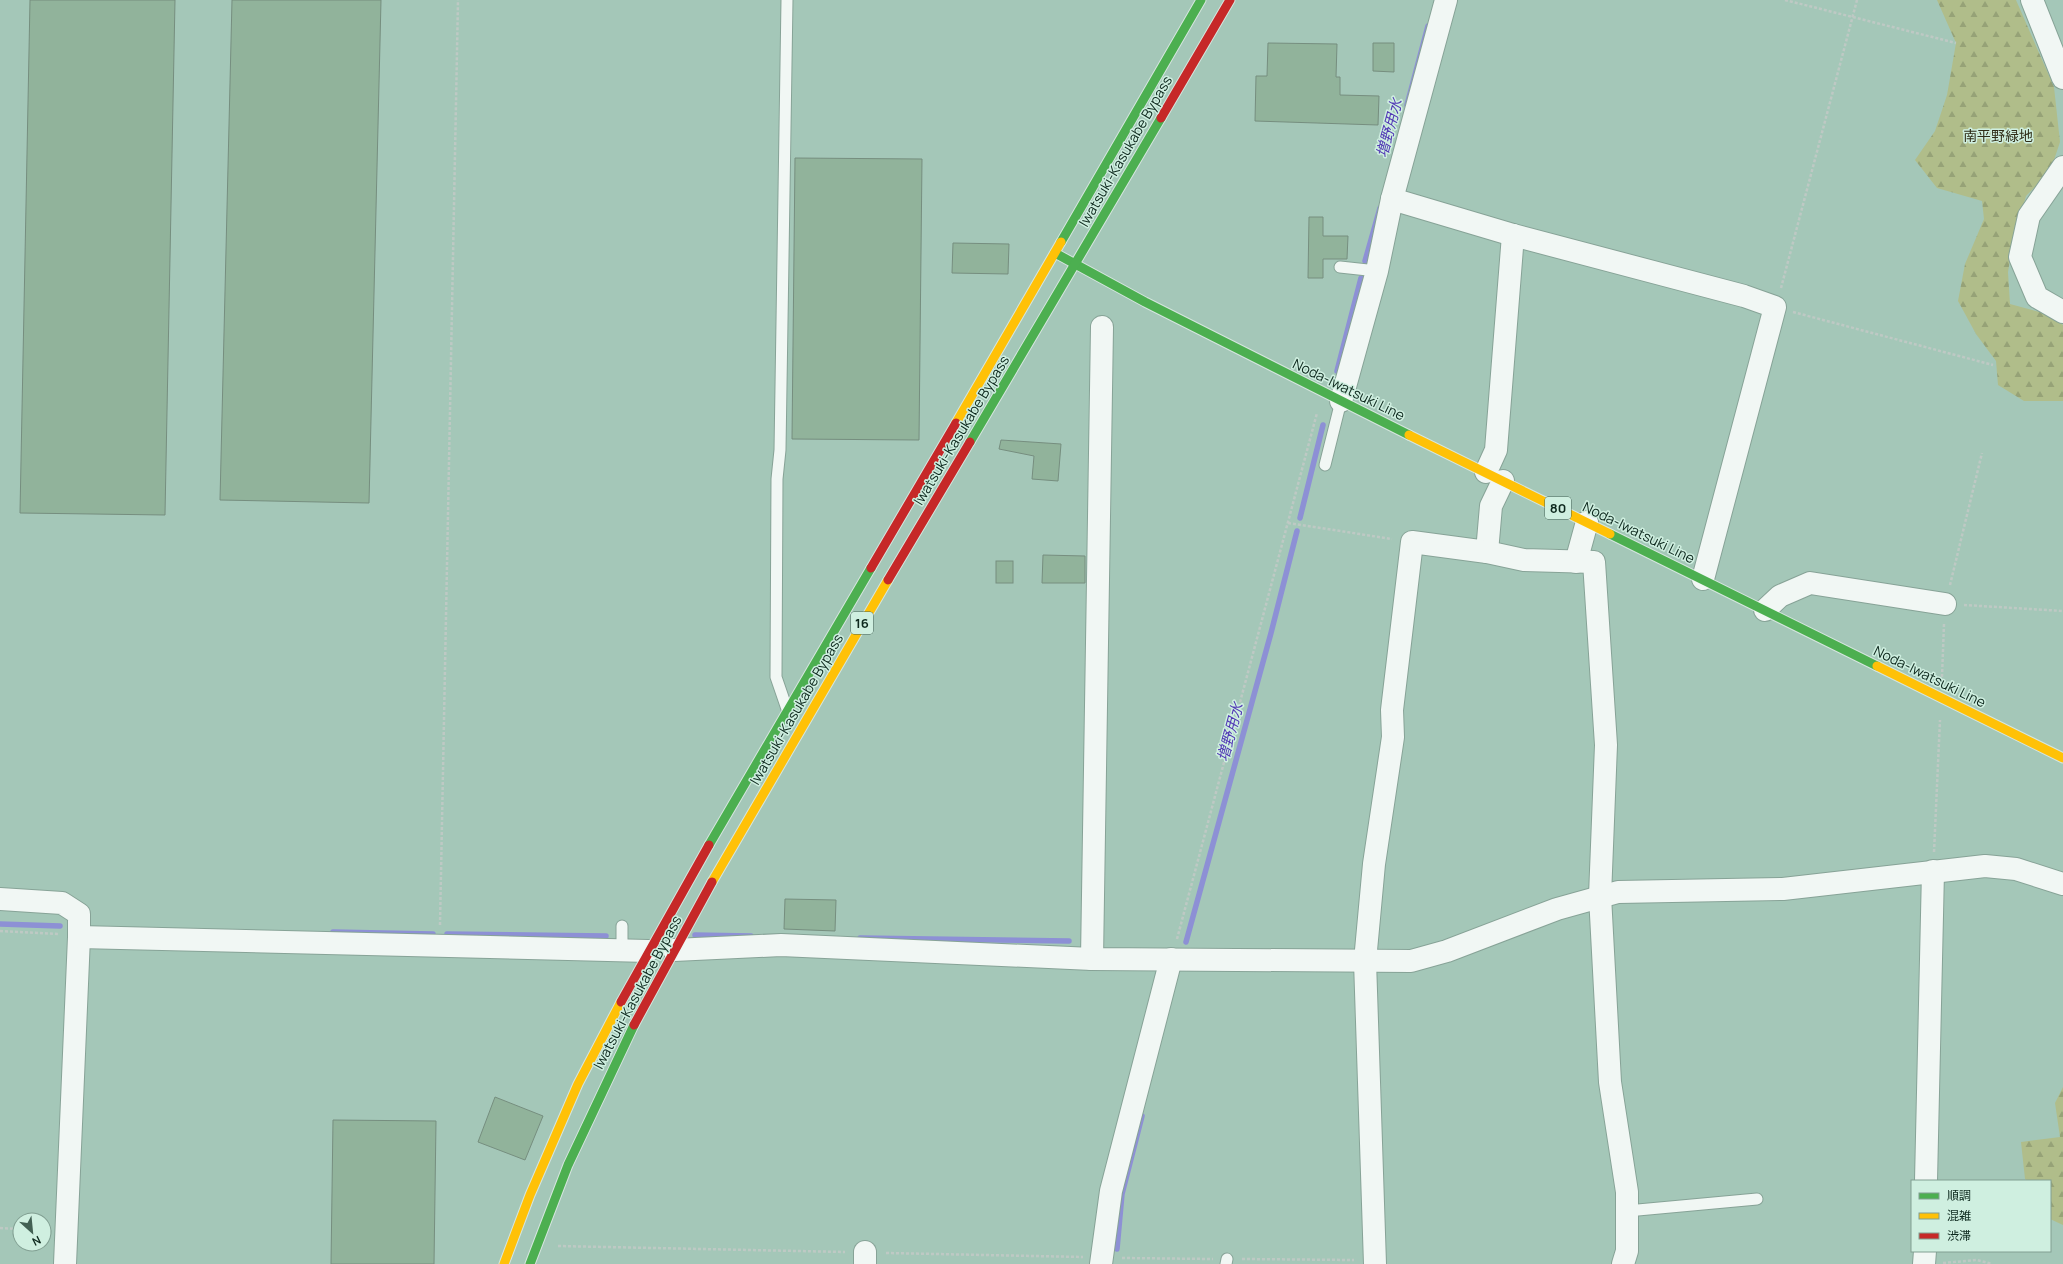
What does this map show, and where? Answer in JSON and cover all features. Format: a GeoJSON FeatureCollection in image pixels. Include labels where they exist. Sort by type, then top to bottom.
{"type":"FeatureCollection","features":[{"type":"Feature","properties":{"kind":"main road","name":"Iwatsuki-Kasukabe Bypass"},"geometry":{"type":"LineString","coordinates":[[504,1264],[530,1194],[578,1084],[648,951],[787,709],[925,477],[1201,0]]}},
{"type":"Feature","properties":{"kind":"main road","name":"Iwatsuki-Kasukabe Bypass"},"geometry":{"type":"LineString","coordinates":[[530,1264],[550,1204],[600,1093],[674,950],[793,739],[1076,265],[1230,0]]}},
{"type":"Feature","properties":{"kind":"main road","name":"Noda-Iwatsuki Line"},"geometry":{"type":"LineString","coordinates":[[1055,253],[1332,397],[1941,696],[2063,758]]}},
{"type":"Feature","properties":{"kind":"street"},"geometry":{"type":"LineString","coordinates":[[1332,397],[1377,271],[1392,199],[1446,0]]}},
{"type":"Feature","properties":{"kind":"street"},"geometry":{"type":"LineString","coordinates":[[2032,0],[2063,78]]}},
{"type":"Feature","properties":{"kind":"street"},"geometry":{"type":"LineString","coordinates":[[2063,167],[2029,216],[2020,257],[2037,297],[2063,312]]}},
{"type":"Feature","properties":{"kind":"street"},"geometry":{"type":"LineString","coordinates":[[1392,199],[1513,235],[1744,296],[1775,307],[1703,579]]}},
{"type":"Feature","properties":{"kind":"street"},"geometry":{"type":"LineString","coordinates":[[1487,552],[1513,235]]}},
{"type":"Feature","properties":{"kind":"street"},"geometry":{"type":"LineString","coordinates":[[1092,959],[1102,327]]}},
{"type":"Feature","properties":{"kind":"street"},"geometry":{"type":"LineString","coordinates":[[1576,562],[1587,522]]}},
{"type":"Feature","properties":{"kind":"street"},"geometry":{"type":"LineString","coordinates":[[1375,1264],[1364,961],[1374,864],[1393,736],[1392,710],[1412,542],[1487,552],[1524,560],[1594,562],[1606,745],[1600,896],[1610,1082],[1627,1192],[1627,1251],[1623,1264]]}},
{"type":"Feature","properties":{"kind":"street"},"geometry":{"type":"LineString","coordinates":[[1765,610],[1780,596],[1810,583],[1945,604]]}},
{"type":"Feature","properties":{"kind":"street"},"geometry":{"type":"LineString","coordinates":[[674,950],[782,945],[1092,959],[1411,961],[1447,951],[1557,909],[1600,896],[1638,891],[1783,888],[1985,866],[2016,869],[2063,884]]}},
{"type":"Feature","properties":{"kind":"street"},"geometry":{"type":"LineString","coordinates":[[1926,1180],[1933,871]]}},
{"type":"Feature","properties":{"kind":"street"},"geometry":{"type":"LineString","coordinates":[[0,899],[62,903],[78,914],[79,937],[65,1264]]}},
{"type":"Feature","properties":{"kind":"street"},"geometry":{"type":"LineString","coordinates":[[79,937],[648,951]]}},
{"type":"Feature","properties":{"kind":"street"},"geometry":{"type":"LineString","coordinates":[[1101,1261],[1111,1191],[1171,959]]}},
{"type":"Feature","properties":{"kind":"street"},"geometry":{"type":"LineString","coordinates":[[1924,1264],[1925,1252]]}},
{"type":"Feature","properties":{"kind":"lane"},"geometry":{"type":"LineString","coordinates":[[787,0],[780,450],[777,479],[776,677],[787,709]]}},
{"type":"Feature","properties":{"kind":"lane"},"geometry":{"type":"LineString","coordinates":[[1340,267],[1377,271]]}},
{"type":"Feature","properties":{"kind":"lane"},"geometry":{"type":"LineString","coordinates":[[1325,465],[1332,397]]}},
{"type":"Feature","properties":{"kind":"lane"},"geometry":{"type":"LineString","coordinates":[[622,926],[622,950]]}},
{"type":"Feature","properties":{"kind":"lane"},"geometry":{"type":"LineString","coordinates":[[1627,1211],[1757,1199]]}},
{"type":"Feature","properties":{"kind":"path"},"geometry":{"type":"LineString","coordinates":[[440,947],[458,0]]}},
{"type":"Feature","properties":{"kind":"path"},"geometry":{"type":"LineString","coordinates":[[1785,0],[1956,43]]}},
{"type":"Feature","properties":{"kind":"path"},"geometry":{"type":"LineString","coordinates":[[1856,0],[1775,307],[1993,365]]}},
{"type":"Feature","properties":{"kind":"path"},"geometry":{"type":"LineString","coordinates":[[1171,959],[1288,523],[1332,397]]}},
{"type":"Feature","properties":{"kind":"path"},"geometry":{"type":"LineString","coordinates":[[1933,871],[1945,604],[1982,454]]}},
{"type":"Feature","properties":{"kind":"path"},"geometry":{"type":"LineString","coordinates":[[1288,523],[1412,542]]}},
{"type":"Feature","properties":{"kind":"path"},"geometry":{"type":"LineString","coordinates":[[1945,604],[2063,611]]}},
{"type":"Feature","properties":{"kind":"path"},"geometry":{"type":"LineString","coordinates":[[0,930],[53,932],[79,937]]}},
{"type":"Feature","properties":{"kind":"path"},"geometry":{"type":"LineString","coordinates":[[0,1228],[12,1228]]}},
{"type":"Feature","properties":{"kind":"path"},"geometry":{"type":"LineString","coordinates":[[537,1245],[865,1258],[1101,1261]]}},
{"type":"Feature","properties":{"kind":"path"},"geometry":{"type":"LineString","coordinates":[[1938,1264],[1977,1260],[1992,1264]]}},
{"type":"Feature","properties":{"kind":"green space","name":"南平野緑地"},"geometry":{"type":"Polygon","coordinates":[[[1937,0],[2016,0],[2054,87],[2060,142],[2050,172],[2026,196],[2013,242],[2008,272],[2010,304],[2047,314],[2063,325],[2063,401],[2024,401],[1998,385],[1996,361],[1976,334],[1958,301],[1965,264],[1984,219],[1982,201],[1937,188],[1915,160],[1935,131],[1947,95],[1956,43],[1937,0]]]}},
{"type":"Feature","properties":{"kind":"green space"},"geometry":{"type":"Polygon","coordinates":[[[2063,1087],[2063,1225],[2051,1219],[2051,1180],[2025,1179],[2021,1142],[2060,1137],[2055,1103],[2063,1087]]]}},
{"type":"Feature","properties":{"kind":"building"},"geometry":{"type":"Polygon","coordinates":[[[30,0],[175,0],[165,515],[20,513],[30,0]]]}},
{"type":"Feature","properties":{"kind":"building"},"geometry":{"type":"Polygon","coordinates":[[[232,0],[381,0],[369,503],[220,500],[232,0]]]}},
{"type":"Feature","properties":{"kind":"building"},"geometry":{"type":"Polygon","coordinates":[[[1268,43],[1337,44],[1336,77],[1340,77],[1340,95],[1379,96],[1378,125],[1255,121],[1256,76],[1267,76],[1268,43]]]}},
{"type":"Feature","properties":{"kind":"building"},"geometry":{"type":"Polygon","coordinates":[[[1373,43],[1394,43],[1394,72],[1373,71],[1373,43]]]}},
{"type":"Feature","properties":{"kind":"building"},"geometry":{"type":"Polygon","coordinates":[[[795,158],[922,159],[919,440],[792,439],[795,158]]]}},
{"type":"Feature","properties":{"kind":"building"},"geometry":{"type":"Polygon","coordinates":[[[1309,217],[1323,217],[1323,236],[1348,236],[1347,259],[1323,259],[1323,278],[1308,278],[1309,217]]]}},
{"type":"Feature","properties":{"kind":"building"},"geometry":{"type":"Polygon","coordinates":[[[953,243],[1009,244],[1008,274],[952,273],[953,243]]]}},
{"type":"Feature","properties":{"kind":"building"},"geometry":{"type":"Polygon","coordinates":[[[1001,440],[1061,444],[1058,481],[1032,479],[1034,456],[999,449],[1001,440]]]}},
{"type":"Feature","properties":{"kind":"building"},"geometry":{"type":"Polygon","coordinates":[[[1043,555],[1085,556],[1085,583],[1042,583],[1043,555]]]}},
{"type":"Feature","properties":{"kind":"building"},"geometry":{"type":"Polygon","coordinates":[[[996,561],[1013,561],[1013,583],[996,583],[996,561]]]}},
{"type":"Feature","properties":{"kind":"building"},"geometry":{"type":"Polygon","coordinates":[[[785,899],[836,900],[835,931],[784,929],[785,899]]]}},
{"type":"Feature","properties":{"kind":"building"},"geometry":{"type":"Polygon","coordinates":[[[495,1097],[543,1116],[525,1160],[478,1142],[495,1097]]]}},
{"type":"Feature","properties":{"kind":"building"},"geometry":{"type":"Polygon","coordinates":[[[333,1120],[436,1121],[434,1264],[331,1264],[333,1120]]]}},
{"type":"Feature","properties":{"kind":"waterway","name":"増野用水"},"geometry":{"type":"LineString","coordinates":[[1407,105],[1428,26]]}},
{"type":"Feature","properties":{"kind":"waterway","name":"増野用水"},"geometry":{"type":"LineString","coordinates":[[1365,261],[1380,208]]}},
{"type":"Feature","properties":{"kind":"waterway","name":"増野用水"},"geometry":{"type":"LineString","coordinates":[[1337,371],[1361,278]]}},
{"type":"Feature","properties":{"kind":"waterway","name":"増野用水"},"geometry":{"type":"LineString","coordinates":[[1300,518],[1323,425]]}},
{"type":"Feature","properties":{"kind":"waterway","name":"増野用水"},"geometry":{"type":"LineString","coordinates":[[1186,942],[1271,633],[1297,531]]}},
{"type":"Feature","properties":{"kind":"waterway"},"geometry":{"type":"LineString","coordinates":[[0,924],[60,926]]}},
{"type":"Feature","properties":{"kind":"waterway"},"geometry":{"type":"LineString","coordinates":[[333,932],[433,934]]}},
{"type":"Feature","properties":{"kind":"waterway"},"geometry":{"type":"LineString","coordinates":[[447,934],[606,936]]}},
{"type":"Feature","properties":{"kind":"waterway"},"geometry":{"type":"LineString","coordinates":[[695,935],[751,936]]}},
{"type":"Feature","properties":{"kind":"waterway"},"geometry":{"type":"LineString","coordinates":[[860,938],[1069,941]]}},
{"type":"Feature","properties":{"kind":"waterway"},"geometry":{"type":"LineString","coordinates":[[1117,1249],[1122,1194],[1142,1116]]}},
{"type":"Feature","properties":{"kind":"traffic: fast"},"geometry":{"type":"LineString","coordinates":[[1061,242],[1201,0]]}},
{"type":"Feature","properties":{"kind":"traffic: fast"},"geometry":{"type":"LineString","coordinates":[[970,442],[1161,118]]}},
{"type":"Feature","properties":{"kind":"traffic: fast"},"geometry":{"type":"LineString","coordinates":[[1055,253],[1145,302],[1409,435]]}},
{"type":"Feature","properties":{"kind":"traffic: fast"},"geometry":{"type":"LineString","coordinates":[[1610,534],[1877,666]]}},
{"type":"Feature","properties":{"kind":"traffic: fast"},"geometry":{"type":"LineString","coordinates":[[709,845],[871,568]]}},
{"type":"Feature","properties":{"kind":"traffic: fast"},"geometry":{"type":"LineString","coordinates":[[530,1264],[568,1165],[634,1025]]}},
{"type":"Feature","properties":{"kind":"traffic: slow"},"geometry":{"type":"LineString","coordinates":[[956,423],[1061,242]]}},
{"type":"Feature","properties":{"kind":"traffic: slow"},"geometry":{"type":"LineString","coordinates":[[1409,435],[1610,534]]}},
{"type":"Feature","properties":{"kind":"traffic: slow"},"geometry":{"type":"LineString","coordinates":[[712,882],[888,580]]}},
{"type":"Feature","properties":{"kind":"traffic: slow"},"geometry":{"type":"LineString","coordinates":[[1877,666],[2063,758]]}},
{"type":"Feature","properties":{"kind":"traffic: slow"},"geometry":{"type":"LineString","coordinates":[[504,1264],[530,1195],[578,1084],[621,1002]]}},
{"type":"Feature","properties":{"kind":"traffic: jam"},"geometry":{"type":"LineString","coordinates":[[1161,118],[1230,0]]}},
{"type":"Feature","properties":{"kind":"traffic: jam"},"geometry":{"type":"LineString","coordinates":[[871,568],[956,423]]}},
{"type":"Feature","properties":{"kind":"traffic: jam"},"geometry":{"type":"LineString","coordinates":[[888,580],[970,442]]}},
{"type":"Feature","properties":{"kind":"traffic: jam"},"geometry":{"type":"LineString","coordinates":[[621,1002],[709,845]]}},
{"type":"Feature","properties":{"kind":"traffic: jam"},"geometry":{"type":"LineString","coordinates":[[634,1025],[712,882]]}}]}
